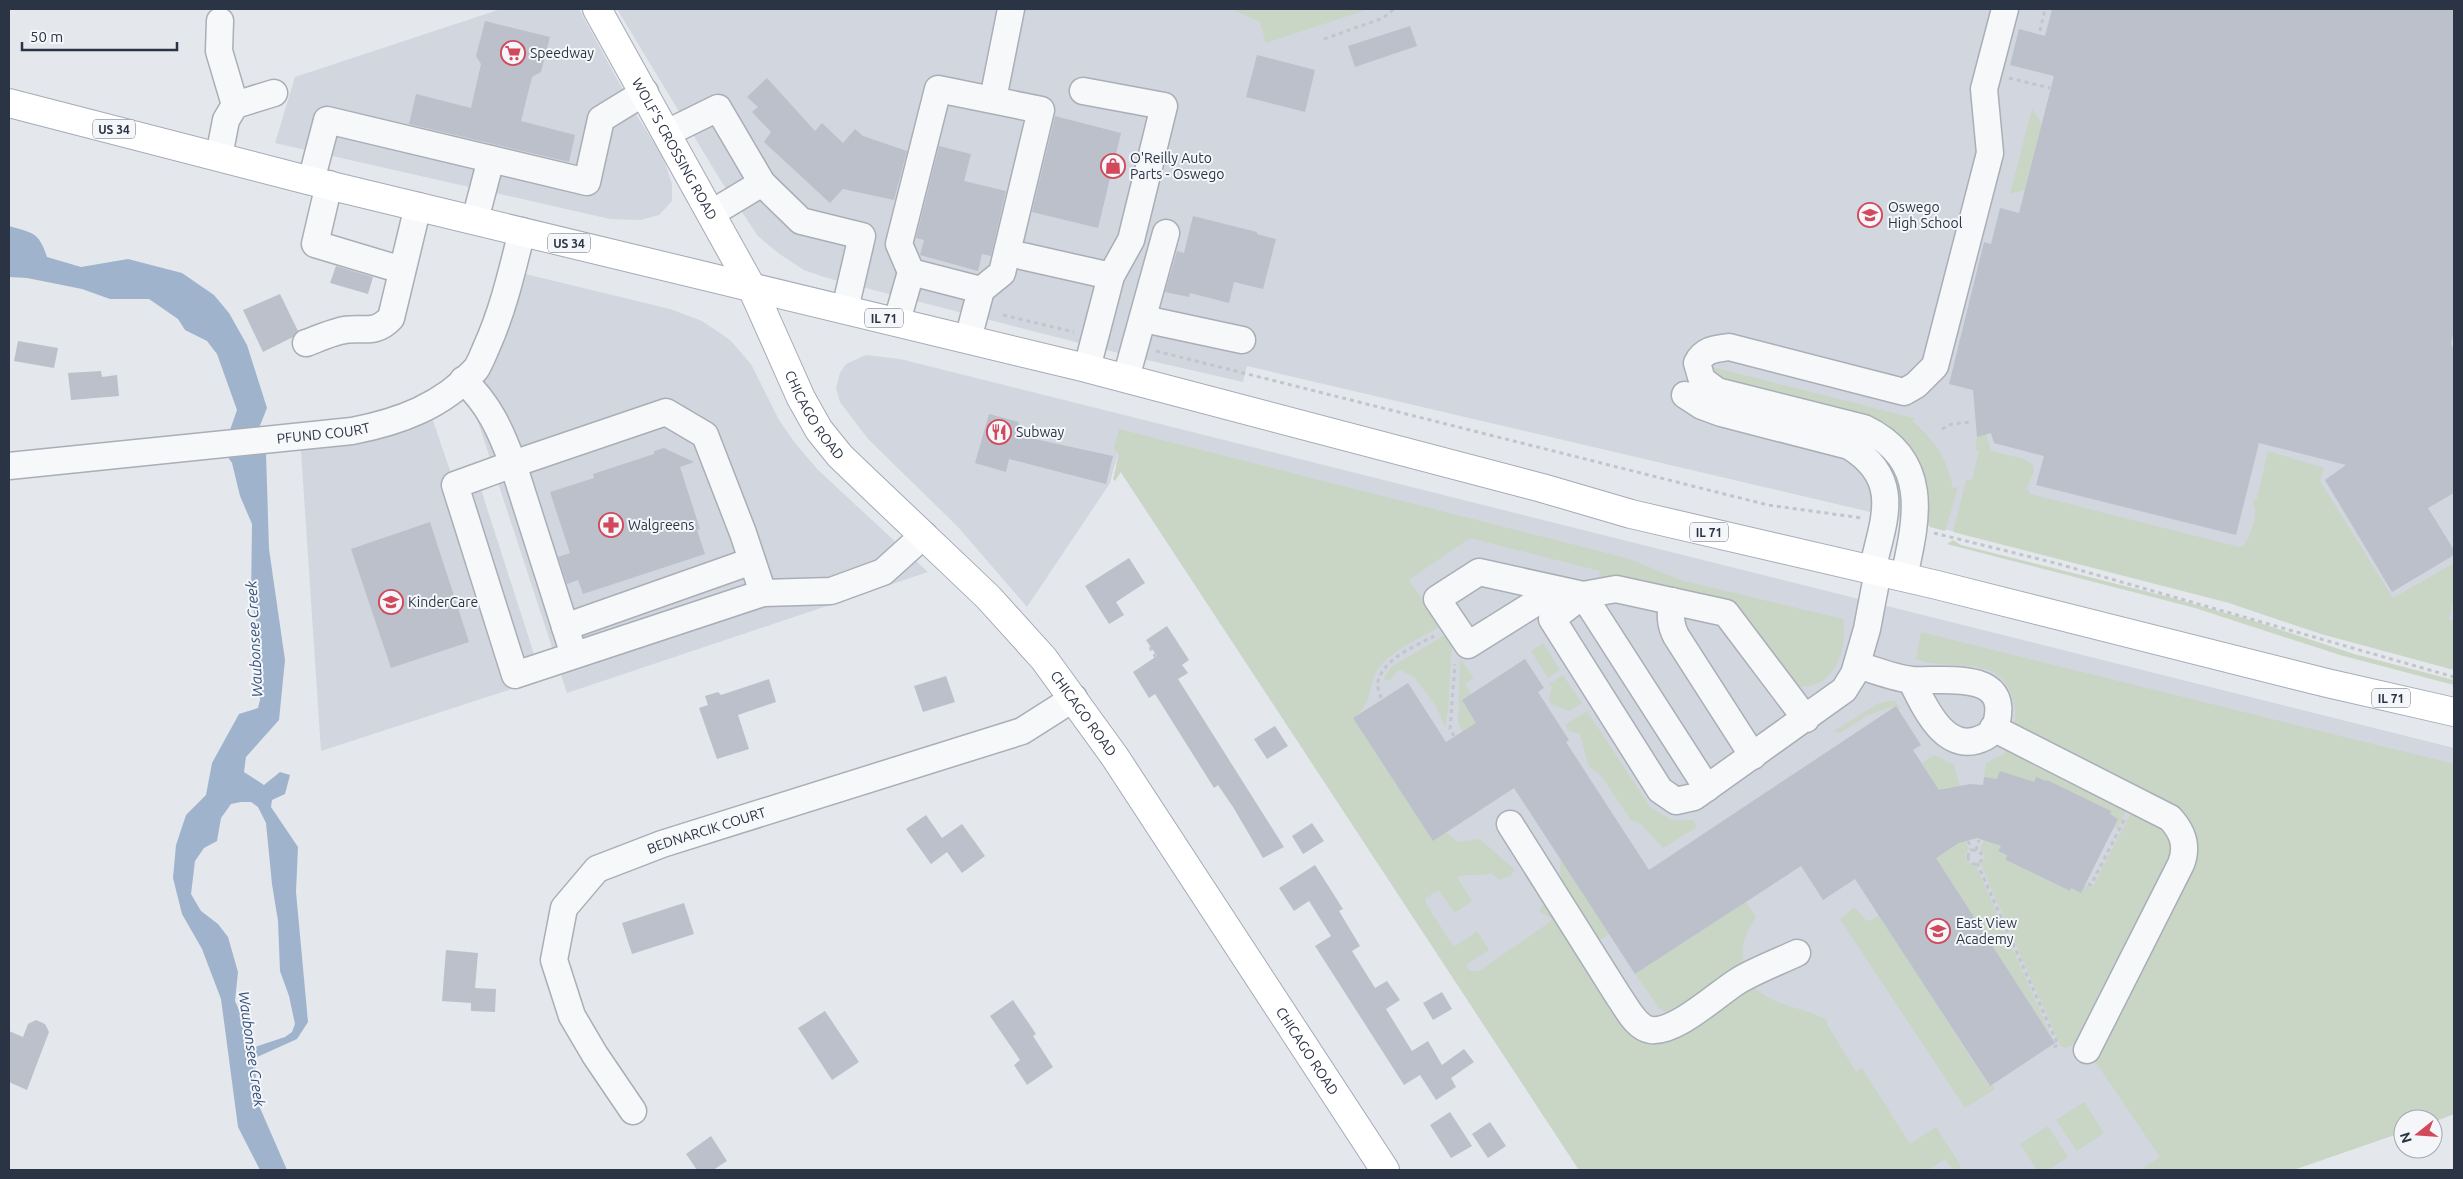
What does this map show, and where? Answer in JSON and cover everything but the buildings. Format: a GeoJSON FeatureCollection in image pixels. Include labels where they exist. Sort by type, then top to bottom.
{"type":"FeatureCollection","features":[{"type":"Feature","properties":{"kind":"main road","name":"WOLF'S CROSSING ROAD"},"geometry":{"type":"LineString","coordinates":[[602,11],[752,288]]}},
{"type":"Feature","properties":{"kind":"main road","name":"US 34"},"geometry":{"type":"LineString","coordinates":[[9,103],[320,182],[752,288]]}},
{"type":"Feature","properties":{"kind":"main road","name":"IL 71"},"geometry":{"type":"LineString","coordinates":[[752,288],[846,308],[1126,378],[1631,514],[1875,570],[2327,683],[2454,712]]}},
{"type":"Feature","properties":{"kind":"main road","name":"CHICAGO ROAD"},"geometry":{"type":"LineString","coordinates":[[752,288],[801,398],[819,430],[852,468],[988,596],[1044,659],[1074,698],[1115,757],[1385,1170]]}},
{"type":"Feature","properties":{"kind":"street"},"geometry":{"type":"LineString","coordinates":[[993,100],[1011,9]]}},
{"type":"Feature","properties":{"kind":"street"},"geometry":{"type":"LineString","coordinates":[[1904,577],[1915,528],[1916,501],[1908,472],[1895,451],[1884,440],[1864,428],[1717,390],[1702,380],[1697,362],[1704,353],[1729,347],[1904,392],[1916,385],[1935,366],[1990,153],[1984,89],[2006,9]]}},
{"type":"Feature","properties":{"kind":"street"},"geometry":{"type":"LineString","coordinates":[[220,21],[219,51],[235,105]]}},
{"type":"Feature","properties":{"kind":"street"},"geometry":{"type":"LineString","coordinates":[[897,321],[912,272],[899,244],[938,89],[1041,110],[1002,273],[981,290],[968,339]]}},
{"type":"Feature","properties":{"kind":"street"},"geometry":{"type":"LineString","coordinates":[[1083,91],[1164,106],[1131,240],[1111,276],[1087,368]]}},
{"type":"Feature","properties":{"kind":"street"},"geometry":{"type":"LineString","coordinates":[[402,270],[315,244],[327,120],[587,182],[601,119],[645,92]]}},
{"type":"Feature","properties":{"kind":"street"},"geometry":{"type":"LineString","coordinates":[[219,156],[226,120],[235,105],[274,93]]}},
{"type":"Feature","properties":{"kind":"street"},"geometry":{"type":"LineString","coordinates":[[667,133],[718,108],[762,183],[800,221],[862,236],[846,308]]}},
{"type":"Feature","properties":{"kind":"street"},"geometry":{"type":"LineString","coordinates":[[475,220],[490,159]]}},
{"type":"Feature","properties":{"kind":"street"},"geometry":{"type":"LineString","coordinates":[[712,213],[762,183]]}},
{"type":"Feature","properties":{"kind":"street"},"geometry":{"type":"LineString","coordinates":[[306,343],[341,330],[362,331],[384,326],[391,318],[418,206]]}},
{"type":"Feature","properties":{"kind":"street","name":"PFUND COURT"},"geometry":{"type":"LineString","coordinates":[[9,466],[352,431],[396,421],[425,408],[446,396],[477,368],[494,332],[506,298],[522,231]]}},
{"type":"Feature","properties":{"kind":"street"},"geometry":{"type":"LineString","coordinates":[[1126,378],[1144,319],[1166,233]]}},
{"type":"Feature","properties":{"kind":"street"},"geometry":{"type":"LineString","coordinates":[[1022,256],[1111,276]]}},
{"type":"Feature","properties":{"kind":"street"},"geometry":{"type":"LineString","coordinates":[[912,272],[981,290]]}},
{"type":"Feature","properties":{"kind":"street"},"geometry":{"type":"LineString","coordinates":[[1144,319],[1242,340]]}},
{"type":"Feature","properties":{"kind":"street"},"geometry":{"type":"LineString","coordinates":[[463,380],[479,395],[500,428],[574,655]]}},
{"type":"Feature","properties":{"kind":"street"},"geometry":{"type":"LineString","coordinates":[[1583,596],[1552,619],[1660,790],[1676,801],[1694,797],[1806,719],[1844,690],[1854,674],[1867,629],[1884,522],[1887,494],[1878,473],[1863,455],[1849,446],[1721,413],[1702,406],[1685,395]]}},
{"type":"Feature","properties":{"kind":"street"},"geometry":{"type":"LineString","coordinates":[[763,593],[705,434],[666,412],[455,485],[515,675],[763,593],[831,592],[883,572],[924,535]]}},
{"type":"Feature","properties":{"kind":"street"},"geometry":{"type":"LineString","coordinates":[[565,627],[752,560]]}},
{"type":"Feature","properties":{"kind":"street"},"geometry":{"type":"LineString","coordinates":[[1556,590],[1583,596],[1616,589],[1726,613],[1806,719]]}},
{"type":"Feature","properties":{"kind":"street"},"geometry":{"type":"LineString","coordinates":[[1583,596],[1707,788]]}},
{"type":"Feature","properties":{"kind":"street"},"geometry":{"type":"LineString","coordinates":[[1672,601],[1671,626],[1676,636],[1753,756]]}},
{"type":"Feature","properties":{"kind":"street"},"geometry":{"type":"LineString","coordinates":[[1857,665],[1911,680],[1977,682],[1991,691],[1999,708],[1997,723],[1988,735],[1974,743],[1957,742],[1942,731],[1926,709],[1911,680]]}},
{"type":"Feature","properties":{"kind":"street","name":"BEDNARCIK COURT"},"geometry":{"type":"LineString","coordinates":[[633,1111],[595,1055],[572,1016],[554,960],[564,908],[598,869],[662,844],[1022,731],[1074,698]]}},
{"type":"Feature","properties":{"kind":"street"},"geometry":{"type":"LineString","coordinates":[[1993,728],[2170,818],[2177,826],[2184,844],[2184,854],[2087,1050]]}},
{"type":"Feature","properties":{"kind":"street"},"geometry":{"type":"LineString","coordinates":[[1510,824],[1619,997],[1637,1022],[1650,1030],[1665,1027],[1686,1018],[1738,980],[1798,953]]}},
{"type":"Feature","properties":{"kind":"path"},"geometry":{"type":"LineString","coordinates":[[1324,39],[1383,18],[1394,9]]}},
{"type":"Feature","properties":{"kind":"path"},"geometry":{"type":"LineString","coordinates":[[2040,31],[2045,9]]}},
{"type":"Feature","properties":{"kind":"path"},"geometry":{"type":"LineString","coordinates":[[2004,76],[2050,88]]}},
{"type":"Feature","properties":{"kind":"path"},"geometry":{"type":"LineString","coordinates":[[1003,315],[1077,333]]}},
{"type":"Feature","properties":{"kind":"path"},"geometry":{"type":"LineString","coordinates":[[1148,350],[1768,505],[1850,516]]}},
{"type":"Feature","properties":{"kind":"path"},"geometry":{"type":"LineString","coordinates":[[1942,430],[1952,424],[1970,422]]}},
{"type":"Feature","properties":{"kind":"path"},"geometry":{"type":"LineString","coordinates":[[1936,534],[2055,563],[2454,677]]}},
{"type":"Feature","properties":{"kind":"path"},"geometry":{"type":"LineString","coordinates":[[1382,698],[1377,685],[1384,668],[1391,661],[1441,632]]}},
{"type":"Feature","properties":{"kind":"path"},"geometry":{"type":"LineString","coordinates":[[1150,647],[1156,658]]}},
{"type":"Feature","properties":{"kind":"path"},"geometry":{"type":"LineString","coordinates":[[1454,736],[1450,728],[1455,663]]}},
{"type":"Feature","properties":{"kind":"path"},"geometry":{"type":"LineString","coordinates":[[2088,884],[2091,885],[2135,799]]}},
{"type":"Feature","properties":{"kind":"path"},"geometry":{"type":"LineString","coordinates":[[1977,863],[1972,863],[1968,859],[1969,853],[1974,851],[1979,840]]}},
{"type":"Feature","properties":{"kind":"path"},"geometry":{"type":"LineString","coordinates":[[1968,841],[1974,851],[1982,855],[1981,860],[1977,863]]}},
{"type":"Feature","properties":{"kind":"path"},"geometry":{"type":"LineString","coordinates":[[1977,863],[2058,1045],[2052,1048]]}},
{"type":"Feature","properties":{"kind":"shaded area"},"geometry":{"type":"Polygon","coordinates":[[[501,9],[579,9],[637,116],[663,157],[672,184],[672,201],[659,215],[641,220],[610,219],[275,143],[295,77],[501,9]]]}},
{"type":"Feature","properties":{"kind":"shaded area","name":"Oswego High School"},"geometry":{"type":"Polygon","coordinates":[[[617,9],[2454,9],[2454,655],[2054,555],[1247,366],[1243,382],[1134,357],[827,278],[804,270],[778,253],[758,236],[721,181],[617,9]]]}},
{"type":"Feature","properties":{"kind":"shaded area"},"geometry":{"type":"Polygon","coordinates":[[[517,272],[670,309],[702,321],[730,340],[751,364],[779,420],[795,443],[818,470],[928,572],[567,693],[466,385],[517,272]]]}},
{"type":"Feature","properties":{"kind":"shaded area","name":"East View Academy"},"geometry":{"type":"Polygon","coordinates":[[[866,355],[900,359],[2454,748],[2454,1114],[2443,1118],[2443,1109],[2393,1109],[2393,1135],[2293,1170],[1579,1170],[1116,465],[1119,449],[1110,483],[1027,607],[958,527],[868,439],[840,402],[836,388],[840,373],[846,364],[866,355]]]}},
{"type":"Feature","properties":{"kind":"shaded area"},"geometry":{"type":"Polygon","coordinates":[[[430,412],[455,485],[477,477],[542,679],[321,751],[300,436],[430,412]]]}},
{"type":"Feature","properties":{"kind":"green space"},"geometry":{"type":"Polygon","coordinates":[[[1231,9],[1369,9],[1266,43],[1260,22],[1231,9]]]}},
{"type":"Feature","properties":{"kind":"green space"},"geometry":{"type":"Polygon","coordinates":[[[2032,109],[2042,124],[2026,190],[2010,194],[2032,109]]]}},
{"type":"Feature","properties":{"kind":"green space"},"geometry":{"type":"Polygon","coordinates":[[[1712,367],[1914,418],[1912,421],[1927,435],[1939,451],[1953,488],[1958,487],[1945,531],[1930,527],[1927,519],[1922,468],[1913,450],[1896,432],[1868,420],[1775,397],[1729,383],[1714,376],[1712,367]]]}},
{"type":"Feature","properties":{"kind":"green space"},"geometry":{"type":"Polygon","coordinates":[[[1119,429],[1630,559],[1680,580],[1843,619],[1843,643],[1841,655],[1836,666],[1820,682],[1809,686],[1796,686],[1736,605],[1598,585],[1600,571],[1470,538],[1409,580],[1440,626],[1401,648],[1381,665],[1373,679],[1365,706],[1353,718],[1433,841],[1446,832],[1457,842],[1480,839],[1515,870],[1510,876],[1499,880],[1491,873],[1457,877],[1472,901],[1455,913],[1439,890],[1426,898],[1426,904],[1454,947],[1477,931],[1489,950],[1466,965],[1470,971],[1479,971],[1547,924],[1552,919],[1539,911],[1543,905],[1548,904],[1630,1028],[1752,985],[1769,998],[1827,1020],[1827,1024],[1856,1072],[1862,1068],[1910,1144],[1936,1127],[1961,1166],[1958,1170],[1953,1170],[1945,1159],[1928,1170],[1579,1170],[1121,472],[1115,481],[1113,479],[1119,455],[1114,448],[1119,429]]]}},
{"type":"Feature","properties":{"kind":"green space"},"geometry":{"type":"Polygon","coordinates":[[[1986,434],[1991,451],[2024,459],[2033,465],[2034,471],[2027,487],[2030,494],[2239,547],[2245,543],[2254,523],[2255,509],[2253,501],[2257,498],[2268,451],[2324,468],[2320,481],[2393,598],[2454,563],[2454,597],[2449,620],[2454,621],[2454,670],[2321,634],[2229,603],[1953,532],[1966,480],[1972,480],[1979,451],[1975,450],[1977,437],[1986,434]]]}},
{"type":"Feature","properties":{"kind":"green space"},"geometry":{"type":"Polygon","coordinates":[[[1953,540],[1961,545],[2169,597],[2254,621],[2354,654],[2454,680],[2454,685],[2340,655],[2195,608],[1947,544],[1953,540]]]}},
{"type":"Feature","properties":{"kind":"green space"},"geometry":{"type":"Polygon","coordinates":[[[1921,632],[2454,764],[2454,1114],[2443,1118],[2443,1109],[2393,1109],[2393,1135],[2293,1170],[2140,1170],[2160,1157],[2092,1057],[2194,849],[2013,727],[2015,711],[2013,701],[2007,685],[1998,675],[1986,669],[1973,666],[1929,663],[1916,659],[1921,632]]]}},
{"type":"Feature","properties":{"kind":"green space"},"geometry":{"type":"Polygon","coordinates":[[[1445,635],[1452,645],[1448,710],[1445,727],[1436,706],[1415,678],[1401,670],[1397,671],[1389,681],[1384,679],[1391,667],[1445,635]]]}},
{"type":"Feature","properties":{"kind":"green space"},"geometry":{"type":"Polygon","coordinates":[[[1543,643],[1560,670],[1548,678],[1531,651],[1543,643]]]}},
{"type":"Feature","properties":{"kind":"green space"},"geometry":{"type":"Polygon","coordinates":[[[1460,658],[1474,678],[1465,684],[1471,694],[1462,700],[1476,723],[1463,732],[1458,724],[1460,658]]]}},
{"type":"Feature","properties":{"kind":"green space"},"geometry":{"type":"Polygon","coordinates":[[[1563,675],[1582,703],[1569,711],[1551,704],[1549,699],[1552,687],[1549,684],[1563,675]]]}},
{"type":"Feature","properties":{"kind":"green space"},"geometry":{"type":"Polygon","coordinates":[[[1894,701],[1901,708],[1898,710],[1895,706],[1868,715],[1840,733],[1834,731],[1879,703],[1894,701]]]}},
{"type":"Feature","properties":{"kind":"green space"},"geometry":{"type":"Polygon","coordinates":[[[1587,711],[1651,808],[1672,820],[1693,820],[1697,827],[1663,848],[1641,824],[1631,820],[1601,776],[1588,765],[1580,734],[1570,731],[1565,725],[1587,711]]]}},
{"type":"Feature","properties":{"kind":"green space"},"geometry":{"type":"Polygon","coordinates":[[[2011,746],[2129,806],[2117,829],[2114,827],[2118,819],[2109,816],[2110,811],[2047,780],[2045,784],[2036,777],[2031,789],[2017,777],[2000,771],[1997,779],[1984,777],[1986,763],[2002,755],[2011,746]]]}},
{"type":"Feature","properties":{"kind":"green space"},"geometry":{"type":"Polygon","coordinates":[[[1934,755],[1954,765],[1960,786],[1948,804],[1922,763],[1934,755]]]}},
{"type":"Feature","properties":{"kind":"green space"},"geometry":{"type":"Polygon","coordinates":[[[2134,807],[2163,822],[2178,845],[2080,1043],[2065,1048],[2060,1045],[1981,865],[1985,856],[1980,848],[1985,839],[2000,847],[1998,851],[2007,855],[2006,860],[2069,891],[2071,888],[2081,893],[2085,885],[2092,888],[2134,807]]]}},
{"type":"Feature","properties":{"kind":"green space"},"geometry":{"type":"Polygon","coordinates":[[[1964,840],[1969,849],[1965,855],[1967,862],[1976,866],[2052,1038],[1936,858],[1964,840]]]}},
{"type":"Feature","properties":{"kind":"green space"},"geometry":{"type":"Polygon","coordinates":[[[1560,859],[1609,934],[1593,945],[1561,885],[1560,859]]]}},
{"type":"Feature","properties":{"kind":"green space"},"geometry":{"type":"Polygon","coordinates":[[[1746,902],[1756,917],[1745,937],[1743,957],[1745,972],[1675,1016],[1659,1008],[1635,974],[1746,902]]]}},
{"type":"Feature","properties":{"kind":"green space"},"geometry":{"type":"Polygon","coordinates":[[[1854,907],[1866,920],[1870,921],[1879,915],[1989,1086],[1992,1084],[1995,1089],[1965,1108],[1840,919],[1854,907]]]}},
{"type":"Feature","properties":{"kind":"green space"},"geometry":{"type":"Polygon","coordinates":[[[2084,1102],[2104,1133],[2077,1151],[2056,1120],[2084,1102]]]}},
{"type":"Feature","properties":{"kind":"green space"},"geometry":{"type":"Polygon","coordinates":[[[2048,1126],[2068,1157],[2048,1170],[2037,1170],[2020,1144],[2048,1126]]]}},
{"type":"Feature","properties":{"kind":"water","name":"Waubonsee Creek"},"geometry":{"type":"Polygon","coordinates":[[[9,226],[29,232],[38,238],[47,257],[81,267],[128,259],[182,273],[214,295],[229,313],[247,345],[267,408],[259,428],[266,453],[269,549],[285,660],[279,720],[246,757],[244,772],[264,785],[280,772],[290,775],[285,794],[272,800],[271,807],[298,847],[296,892],[308,1022],[297,1039],[255,1058],[257,1101],[287,1170],[260,1170],[238,1127],[221,999],[202,949],[182,914],[173,878],[176,845],[186,815],[206,795],[212,763],[239,714],[258,708],[260,700],[259,633],[251,600],[252,524],[240,496],[232,463],[223,450],[237,410],[217,354],[207,341],[185,330],[178,319],[149,299],[110,299],[82,289],[27,278],[9,277],[9,226]],[[251,802],[231,804],[221,818],[217,841],[204,848],[195,861],[191,894],[201,911],[218,924],[228,937],[238,972],[235,1001],[250,1034],[252,1048],[285,1037],[292,1032],[295,1024],[289,996],[280,971],[278,921],[266,823],[258,807],[251,802]]]}},
{"type":"Feature","properties":{"kind":"place","name":"Speedway"},"geometry":{"type":"Point","coordinates":[513,53]}},
{"type":"Feature","properties":{"kind":"place","name":"O'Reilly Auto Parts - Oswego"},"geometry":{"type":"Point","coordinates":[1113,166]}},
{"type":"Feature","properties":{"kind":"place","name":"Oswego High School"},"geometry":{"type":"Point","coordinates":[1870,215]}},
{"type":"Feature","properties":{"kind":"place","name":"Subway"},"geometry":{"type":"Point","coordinates":[999,432]}},
{"type":"Feature","properties":{"kind":"place","name":"Walgreens"},"geometry":{"type":"Point","coordinates":[611,525]}},
{"type":"Feature","properties":{"kind":"place","name":"KinderCare"},"geometry":{"type":"Point","coordinates":[391,602]}},
{"type":"Feature","properties":{"kind":"place","name":"East View Academy"},"geometry":{"type":"Point","coordinates":[1938,931]}}]}
